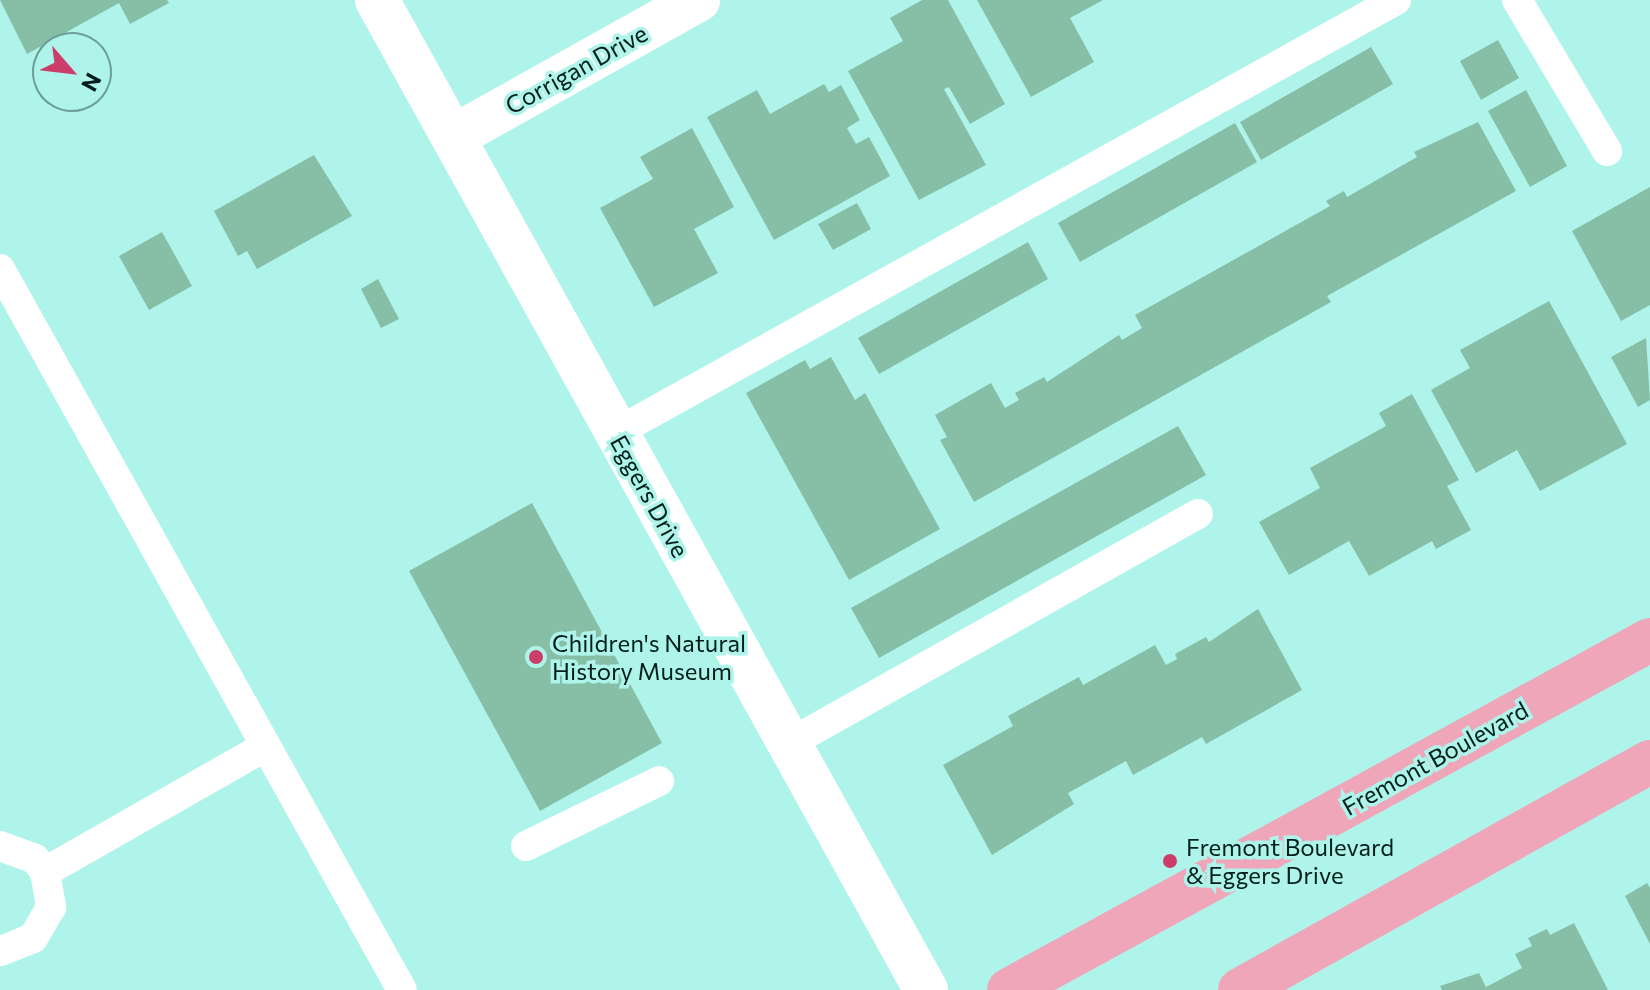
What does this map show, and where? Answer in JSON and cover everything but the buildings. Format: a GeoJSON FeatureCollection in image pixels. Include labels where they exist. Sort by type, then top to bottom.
{"type":"FeatureCollection","features":[{"type":"Feature","properties":{"kind":"main road","name":"Fremont Boulevard"},"geometry":{"type":"LineString","coordinates":[[1009,990],[1650,640]]}},
{"type":"Feature","properties":{"kind":"main road"},"geometry":{"type":"LineString","coordinates":[[1240,990],[1650,762]]}},
{"type":"Feature","properties":{"kind":"street","name":"Eggers Drive"},"geometry":{"type":"LineString","coordinates":[[377,0],[926,990]]}},
{"type":"Feature","properties":{"kind":"street","name":"Corrigan Drive"},"geometry":{"type":"LineString","coordinates":[[453,137],[698,0]]}},
{"type":"Feature","properties":{"kind":"lane"},"geometry":{"type":"LineString","coordinates":[[615,433],[1396,0]]}},
{"type":"Feature","properties":{"kind":"lane"},"geometry":{"type":"LineString","coordinates":[[1517,0],[1607,151]]}},
{"type":"Feature","properties":{"kind":"lane"},"geometry":{"type":"LineString","coordinates":[[0,269],[402,990]]}},
{"type":"Feature","properties":{"kind":"lane"},"geometry":{"type":"LineString","coordinates":[[788,744],[1198,514]]}},
{"type":"Feature","properties":{"kind":"lane"},"geometry":{"type":"LineString","coordinates":[[45,872],[266,746]]}},
{"type":"Feature","properties":{"kind":"lane"},"geometry":{"type":"LineString","coordinates":[[526,846],[659,781]]}},
{"type":"Feature","properties":{"kind":"lane"},"geometry":{"type":"LineString","coordinates":[[0,846],[22,850],[45,872],[51,907],[45,924],[33,938],[0,951]]}},
{"type":"Feature","properties":{"kind":"place","name":"Children's Natural History Museum"},"geometry":{"type":"Point","coordinates":[536,657]}},
{"type":"Feature","properties":{"kind":"place","name":"Fremont Boulevard & Eggers Drive"},"geometry":{"type":"Point","coordinates":[1170,861]}}]}
